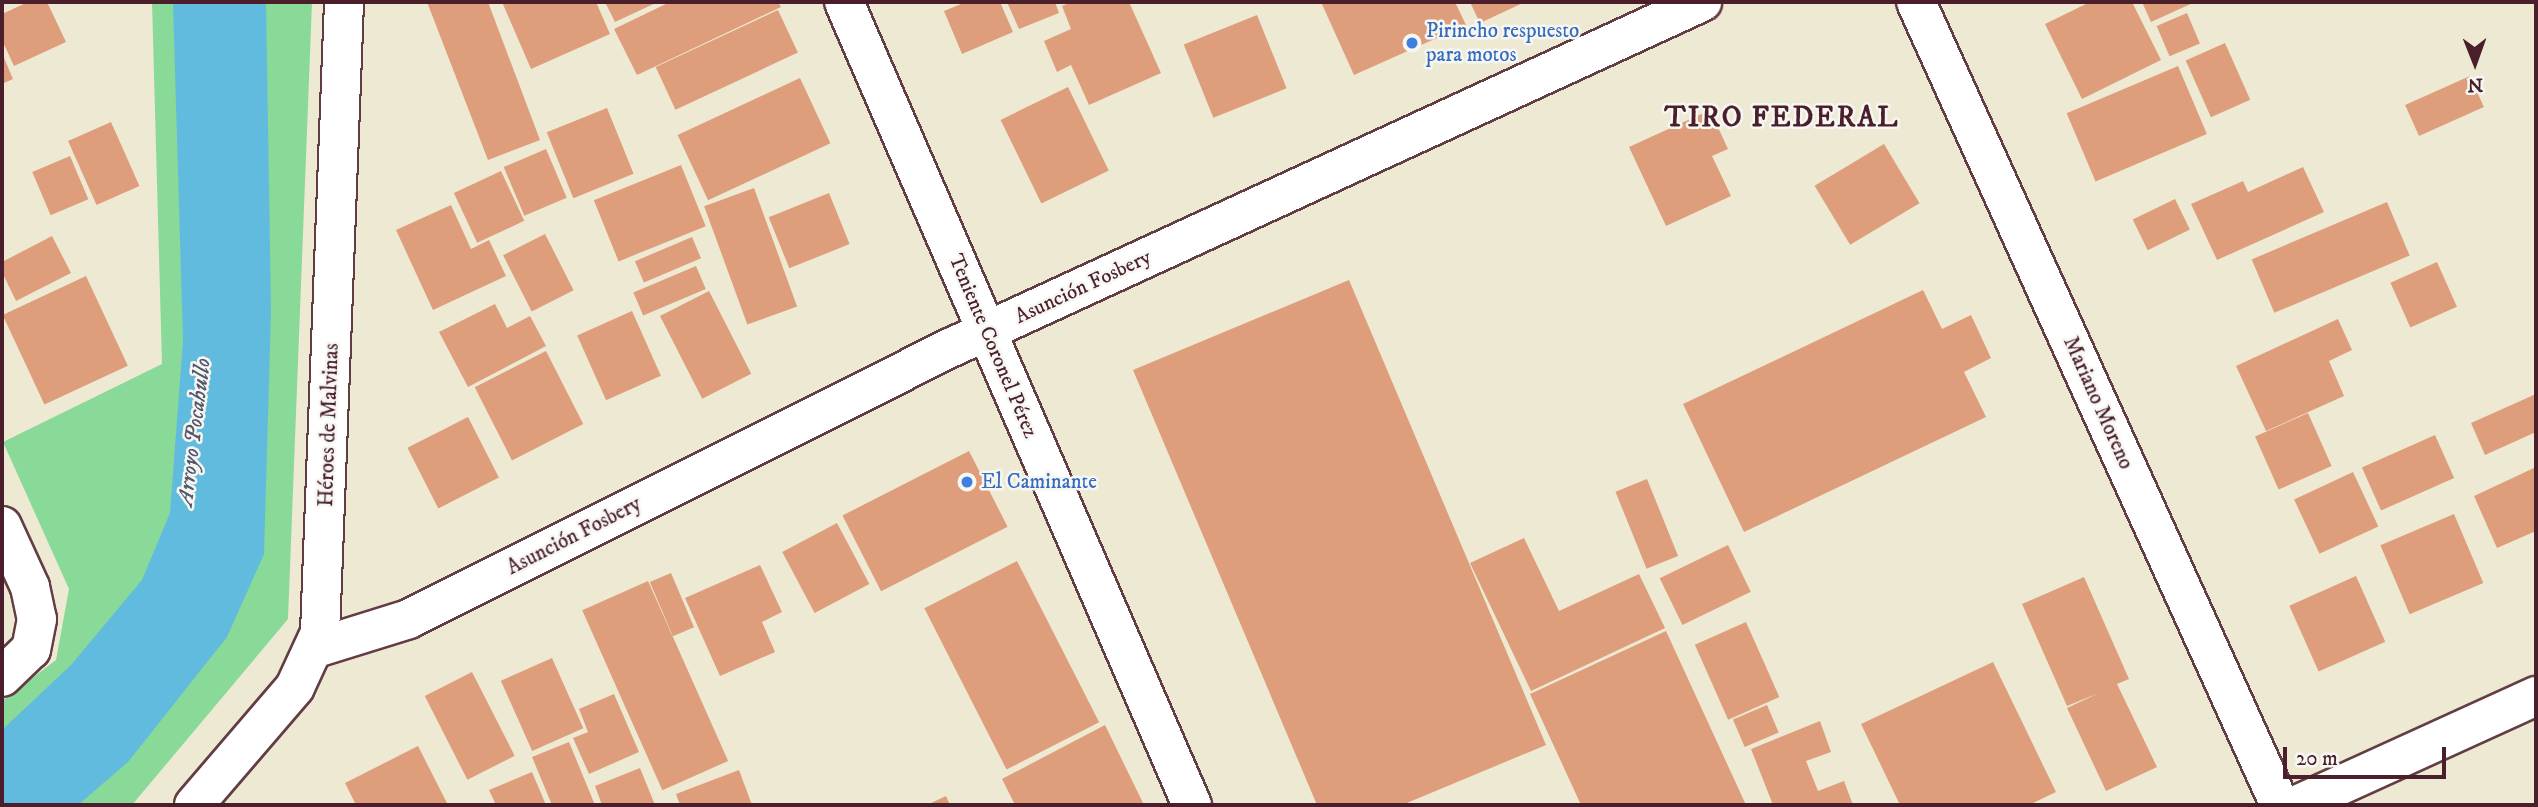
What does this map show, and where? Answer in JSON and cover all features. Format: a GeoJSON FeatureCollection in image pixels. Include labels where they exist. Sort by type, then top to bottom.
{"type":"FeatureCollection","features":[{"type":"Feature","properties":{"kind":"street","name":"Héroes de Malvinas"},"geometry":{"type":"LineString","coordinates":[[194,805],[295,687],[316,648],[323,602],[344,2]]}},
{"type":"Feature","properties":{"kind":"street","name":"Teniente Coronel Pérez"},"geometry":{"type":"LineString","coordinates":[[844,2],[1192,805]]}},
{"type":"Feature","properties":{"kind":"street","name":"Asunción Fosbery"},"geometry":{"type":"LineString","coordinates":[[316,648],[409,619],[987,331],[1702,2]]}},
{"type":"Feature","properties":{"kind":"street","name":"Mariano Moreno"},"geometry":{"type":"LineString","coordinates":[[1916,2],[2280,805]]}},
{"type":"Feature","properties":{"kind":"street"},"geometry":{"type":"LineString","coordinates":[[2,526],[35,603],[36,634],[22,661],[2,677]]}},
{"type":"Feature","properties":{"kind":"street"},"geometry":{"type":"LineString","coordinates":[[2297,805],[2536,696]]}},
{"type":"Feature","properties":{"kind":"green space"},"geometry":{"type":"Polygon","coordinates":[[[152,2],[312,2],[288,619],[132,805],[2,805],[2,701],[56,660],[69,589],[3,442],[162,364],[152,2]]]}},
{"type":"Feature","properties":{"kind":"water","name":"Arroyo Pocahullo"},"geometry":{"type":"Polygon","coordinates":[[[173,2],[266,2],[271,311],[264,554],[227,637],[128,762],[78,805],[2,805],[2,730],[71,665],[142,580],[170,513],[183,341],[173,2]]]}},
{"type":"Feature","properties":{"kind":"building"},"geometry":{"type":"Polygon","coordinates":[[[28,2],[47,2],[66,42],[14,66],[2,40],[2,14],[28,2]]]}},
{"type":"Feature","properties":{"kind":"building"},"geometry":{"type":"Polygon","coordinates":[[[427,2],[488,2],[540,140],[488,160],[427,2]]]}},
{"type":"Feature","properties":{"kind":"building"},"geometry":{"type":"Polygon","coordinates":[[[502,2],[596,2],[610,34],[531,69],[502,2]]]}},
{"type":"Feature","properties":{"kind":"building"},"geometry":{"type":"Polygon","coordinates":[[[605,2],[658,2],[615,22],[605,2]]]}},
{"type":"Feature","properties":{"kind":"building"},"geometry":{"type":"Polygon","coordinates":[[[670,2],[778,2],[781,7],[637,75],[614,29],[670,2]]]}},
{"type":"Feature","properties":{"kind":"building"},"geometry":{"type":"Polygon","coordinates":[[[966,2],[1000,2],[1013,32],[962,54],[944,11],[966,2]]]}},
{"type":"Feature","properties":{"kind":"building"},"geometry":{"type":"Polygon","coordinates":[[[1007,2],[1055,2],[1059,13],[1019,29],[1007,2]]]}},
{"type":"Feature","properties":{"kind":"building"},"geometry":{"type":"Polygon","coordinates":[[[1072,2],[1129,2],[1161,73],[1089,105],[1071,65],[1057,72],[1044,41],[1071,29],[1062,6],[1072,2]]]}},
{"type":"Feature","properties":{"kind":"building"},"geometry":{"type":"Polygon","coordinates":[[[1321,2],[1455,2],[1466,25],[1354,75],[1321,2]]]}},
{"type":"Feature","properties":{"kind":"building"},"geometry":{"type":"Polygon","coordinates":[[[1470,2],[1525,2],[1480,23],[1470,2]]]}},
{"type":"Feature","properties":{"kind":"building"},"geometry":{"type":"Polygon","coordinates":[[[2090,2],[2132,2],[2161,60],[2082,99],[2045,24],[2090,2]]]}},
{"type":"Feature","properties":{"kind":"building"},"geometry":{"type":"Polygon","coordinates":[[[2142,2],[2195,2],[2151,22],[2142,2]]]}},
{"type":"Feature","properties":{"kind":"building"},"geometry":{"type":"Polygon","coordinates":[[[778,10],[798,53],[676,110],[656,67],[778,10]]]}},
{"type":"Feature","properties":{"kind":"building"},"geometry":{"type":"Polygon","coordinates":[[[2187,13],[2200,43],[2170,56],[2157,26],[2187,13]]]}},
{"type":"Feature","properties":{"kind":"building"},"geometry":{"type":"Polygon","coordinates":[[[1257,15],[1287,88],[1213,118],[1184,45],[1257,15]]]}},
{"type":"Feature","properties":{"kind":"building"},"geometry":{"type":"Polygon","coordinates":[[[2225,43],[2250,100],[2211,117],[2186,60],[2225,43]]]}},
{"type":"Feature","properties":{"kind":"building"},"geometry":{"type":"Polygon","coordinates":[[[2,53],[13,79],[2,84],[2,53]]]}},
{"type":"Feature","properties":{"kind":"building"},"geometry":{"type":"Polygon","coordinates":[[[2178,66],[2207,134],[2096,181],[2067,113],[2178,66]]]}},
{"type":"Feature","properties":{"kind":"building"},"geometry":{"type":"Polygon","coordinates":[[[2470,76],[2484,107],[2419,136],[2405,105],[2470,76]]]}},
{"type":"Feature","properties":{"kind":"building"},"geometry":{"type":"Polygon","coordinates":[[[800,78],[830,143],[708,200],[678,135],[800,78]]]}},
{"type":"Feature","properties":{"kind":"building"},"geometry":{"type":"Polygon","coordinates":[[[1068,87],[1109,171],[1041,203],[1001,120],[1068,87]]]}},
{"type":"Feature","properties":{"kind":"building"},"geometry":{"type":"Polygon","coordinates":[[[607,108],[634,174],[573,198],[547,132],[607,108]]]}},
{"type":"Feature","properties":{"kind":"building"},"geometry":{"type":"Polygon","coordinates":[[[1710,110],[1728,149],[1712,156],[1731,196],[1666,226],[1629,147],[1710,110]]]}},
{"type":"Feature","properties":{"kind":"building"},"geometry":{"type":"Polygon","coordinates":[[[111,122],[139,186],[97,205],[68,141],[111,122]]]}},
{"type":"Feature","properties":{"kind":"building"},"geometry":{"type":"Polygon","coordinates":[[[1884,144],[1920,203],[1850,245],[1815,186],[1884,144]]]}},
{"type":"Feature","properties":{"kind":"building"},"geometry":{"type":"Polygon","coordinates":[[[546,149],[567,198],[524,216],[504,167],[546,149]]]}},
{"type":"Feature","properties":{"kind":"building"},"geometry":{"type":"Polygon","coordinates":[[[70,156],[88,199],[51,215],[32,172],[70,156]]]}},
{"type":"Feature","properties":{"kind":"building"},"geometry":{"type":"Polygon","coordinates":[[[681,165],[706,226],[619,261],[594,200],[681,165]]]}},
{"type":"Feature","properties":{"kind":"building"},"geometry":{"type":"Polygon","coordinates":[[[2303,167],[2324,212],[2217,260],[2191,204],[2243,181],[2248,192],[2303,167]]]}},
{"type":"Feature","properties":{"kind":"building"},"geometry":{"type":"Polygon","coordinates":[[[501,171],[524,221],[477,243],[454,193],[501,171]]]}},
{"type":"Feature","properties":{"kind":"building"},"geometry":{"type":"Polygon","coordinates":[[[754,188],[797,306],[747,325],[704,206],[754,188]]]}},
{"type":"Feature","properties":{"kind":"building"},"geometry":{"type":"Polygon","coordinates":[[[829,193],[850,244],[789,268],[769,217],[829,193]]]}},
{"type":"Feature","properties":{"kind":"building"},"geometry":{"type":"Polygon","coordinates":[[[2175,199],[2190,230],[2148,250],[2133,220],[2175,199]]]}},
{"type":"Feature","properties":{"kind":"building"},"geometry":{"type":"Polygon","coordinates":[[[2387,202],[2410,255],[2274,313],[2252,259],[2387,202]]]}},
{"type":"Feature","properties":{"kind":"building"},"geometry":{"type":"Polygon","coordinates":[[[451,205],[471,249],[489,240],[506,276],[433,310],[396,230],[451,205]]]}},
{"type":"Feature","properties":{"kind":"building"},"geometry":{"type":"Polygon","coordinates":[[[545,234],[574,290],[532,311],[503,255],[545,234]]]}},
{"type":"Feature","properties":{"kind":"building"},"geometry":{"type":"Polygon","coordinates":[[[52,236],[71,273],[16,301],[2,272],[2,262],[52,236]]]}},
{"type":"Feature","properties":{"kind":"building"},"geometry":{"type":"Polygon","coordinates":[[[692,237],[701,258],[644,282],[635,261],[692,237]]]}},
{"type":"Feature","properties":{"kind":"building"},"geometry":{"type":"Polygon","coordinates":[[[2437,262],[2457,307],[2410,328],[2390,283],[2437,262]]]}},
{"type":"Feature","properties":{"kind":"building"},"geometry":{"type":"Polygon","coordinates":[[[696,266],[706,289],[643,316],[633,293],[696,266]]]}},
{"type":"Feature","properties":{"kind":"building"},"geometry":{"type":"Polygon","coordinates":[[[86,276],[128,366],[44,405],[3,315],[86,276]]]}},
{"type":"Feature","properties":{"kind":"building"},"geometry":{"type":"Polygon","coordinates":[[[1349,280],[1546,745],[1402,805],[1317,805],[1133,370],[1349,280]]]}},
{"type":"Feature","properties":{"kind":"building"},"geometry":{"type":"Polygon","coordinates":[[[1923,290],[1942,329],[1971,315],[1991,358],[1964,372],[1986,417],[1744,532],[1683,404],[1923,290]]]}},
{"type":"Feature","properties":{"kind":"building"},"geometry":{"type":"Polygon","coordinates":[[[709,291],[751,374],[702,399],[660,316],[709,291]]]}},
{"type":"Feature","properties":{"kind":"building"},"geometry":{"type":"Polygon","coordinates":[[[495,304],[507,328],[530,316],[546,346],[468,387],[439,332],[495,304]]]}},
{"type":"Feature","properties":{"kind":"building"},"geometry":{"type":"Polygon","coordinates":[[[632,311],[661,376],[606,400],[577,335],[632,311]]]}},
{"type":"Feature","properties":{"kind":"building"},"geometry":{"type":"Polygon","coordinates":[[[2338,319],[2352,350],[2329,361],[2344,396],[2266,431],[2236,366],[2338,319]]]}},
{"type":"Feature","properties":{"kind":"building"},"geometry":{"type":"Polygon","coordinates":[[[546,351],[583,424],[512,460],[475,387],[546,351]]]}},
{"type":"Feature","properties":{"kind":"building"},"geometry":{"type":"Polygon","coordinates":[[[2536,394],[2536,432],[2485,455],[2471,423],[2536,394]]]}},
{"type":"Feature","properties":{"kind":"building"},"geometry":{"type":"Polygon","coordinates":[[[2308,413],[2332,466],[2279,490],[2255,437],[2308,413]]]}},
{"type":"Feature","properties":{"kind":"building"},"geometry":{"type":"Polygon","coordinates":[[[468,417],[499,478],[438,508],[407,448],[468,417]]]}},
{"type":"Feature","properties":{"kind":"building"},"geometry":{"type":"Polygon","coordinates":[[[2435,435],[2454,478],[2381,510],[2362,468],[2435,435]]]}},
{"type":"Feature","properties":{"kind":"building"},"geometry":{"type":"Polygon","coordinates":[[[969,451],[1008,527],[881,591],[842,515],[969,451]]]}},
{"type":"Feature","properties":{"kind":"building"},"geometry":{"type":"Polygon","coordinates":[[[2536,467],[2536,531],[2497,548],[2474,496],[2536,467]]]}},
{"type":"Feature","properties":{"kind":"building"},"geometry":{"type":"Polygon","coordinates":[[[2353,472],[2378,526],[2319,554],[2294,499],[2353,472]]]}},
{"type":"Feature","properties":{"kind":"building"},"geometry":{"type":"Polygon","coordinates":[[[1647,479],[1678,556],[1647,569],[1615,492],[1647,479]]]}},
{"type":"Feature","properties":{"kind":"building"},"geometry":{"type":"Polygon","coordinates":[[[2454,514],[2483,583],[2410,614],[2380,545],[2454,514]]]}},
{"type":"Feature","properties":{"kind":"building"},"geometry":{"type":"Polygon","coordinates":[[[837,523],[869,584],[815,613],[782,552],[837,523]]]}},
{"type":"Feature","properties":{"kind":"building"},"geometry":{"type":"Polygon","coordinates":[[[1524,538],[1559,611],[1639,574],[1665,628],[1531,691],[1470,563],[1524,538]]]}},
{"type":"Feature","properties":{"kind":"building"},"geometry":{"type":"Polygon","coordinates":[[[1728,545],[1751,592],[1682,625],[1660,578],[1728,545]]]}},
{"type":"Feature","properties":{"kind":"building"},"geometry":{"type":"Polygon","coordinates":[[[1017,561],[1099,722],[1007,769],[924,608],[1017,561]]]}},
{"type":"Feature","properties":{"kind":"building"},"geometry":{"type":"Polygon","coordinates":[[[760,565],[782,612],[762,622],[775,652],[720,676],[685,598],[760,565]]]}},
{"type":"Feature","properties":{"kind":"building"},"geometry":{"type":"Polygon","coordinates":[[[671,573],[694,627],[673,636],[650,582],[671,573]]]}},
{"type":"Feature","properties":{"kind":"building"},"geometry":{"type":"Polygon","coordinates":[[[2356,576],[2385,642],[2319,671],[2289,606],[2356,576]]]}},
{"type":"Feature","properties":{"kind":"building"},"geometry":{"type":"Polygon","coordinates":[[[2084,577],[2129,679],[2117,684],[2157,767],[2106,791],[2067,708],[2099,693],[2067,706],[2022,604],[2084,577]]]}},
{"type":"Feature","properties":{"kind":"building"},"geometry":{"type":"Polygon","coordinates":[[[648,581],[728,761],[662,790],[582,610],[648,581]]]}},
{"type":"Feature","properties":{"kind":"building"},"geometry":{"type":"Polygon","coordinates":[[[1746,622],[1779,697],[1728,720],[1695,645],[1746,622]]]}},
{"type":"Feature","properties":{"kind":"building"},"geometry":{"type":"Polygon","coordinates":[[[1666,631],[1746,805],[1581,805],[1530,694],[1666,631]]]}},
{"type":"Feature","properties":{"kind":"building"},"geometry":{"type":"Polygon","coordinates":[[[552,658],[583,728],[532,751],[501,681],[552,658]]]}},
{"type":"Feature","properties":{"kind":"building"},"geometry":{"type":"Polygon","coordinates":[[[1993,662],[2056,792],[2029,805],[1900,805],[1861,724],[1993,662]]]}},
{"type":"Feature","properties":{"kind":"building"},"geometry":{"type":"Polygon","coordinates":[[[472,672],[515,756],[467,780],[425,696],[472,672]]]}},
{"type":"Feature","properties":{"kind":"building"},"geometry":{"type":"Polygon","coordinates":[[[614,694],[639,752],[589,774],[573,738],[588,732],[579,709],[614,694]]]}},
{"type":"Feature","properties":{"kind":"building"},"geometry":{"type":"Polygon","coordinates":[[[1767,705],[1779,733],[1745,747],[1733,719],[1767,705]]]}},
{"type":"Feature","properties":{"kind":"building"},"geometry":{"type":"Polygon","coordinates":[[[1820,721],[1831,752],[1806,761],[1818,791],[1844,781],[1853,805],[1773,805],[1751,749],[1820,721]]]}},
{"type":"Feature","properties":{"kind":"building"},"geometry":{"type":"Polygon","coordinates":[[[1105,725],[1144,805],[1015,805],[1002,779],[1105,725]]]}},
{"type":"Feature","properties":{"kind":"building"},"geometry":{"type":"Polygon","coordinates":[[[569,742],[595,805],[552,805],[532,757],[569,742]]]}},
{"type":"Feature","properties":{"kind":"building"},"geometry":{"type":"Polygon","coordinates":[[[418,746],[448,805],[356,805],[345,783],[418,746]]]}},
{"type":"Feature","properties":{"kind":"building"},"geometry":{"type":"Polygon","coordinates":[[[640,768],[655,805],[602,805],[595,786],[640,768]]]}},
{"type":"Feature","properties":{"kind":"building"},"geometry":{"type":"Polygon","coordinates":[[[739,770],[752,805],[680,805],[676,794],[739,770]]]}},
{"type":"Feature","properties":{"kind":"building"},"geometry":{"type":"Polygon","coordinates":[[[532,772],[546,805],[496,805],[489,790],[532,772]]]}},
{"type":"Feature","properties":{"kind":"building"},"geometry":{"type":"Polygon","coordinates":[[[946,796],[950,805],[927,805],[946,796]]]}},
{"type":"Feature","properties":{"kind":"place","name":"Pirincho respuesto para motos"},"geometry":{"type":"Point","coordinates":[1412,43]}},
{"type":"Feature","properties":{"kind":"place","name":"El Caminante"},"geometry":{"type":"Point","coordinates":[967,482]}},
{"type":"Feature","properties":{"kind":"district","name":"TIRO FEDERAL"},"geometry":{"type":"Point","coordinates":[1782,118]}}]}
